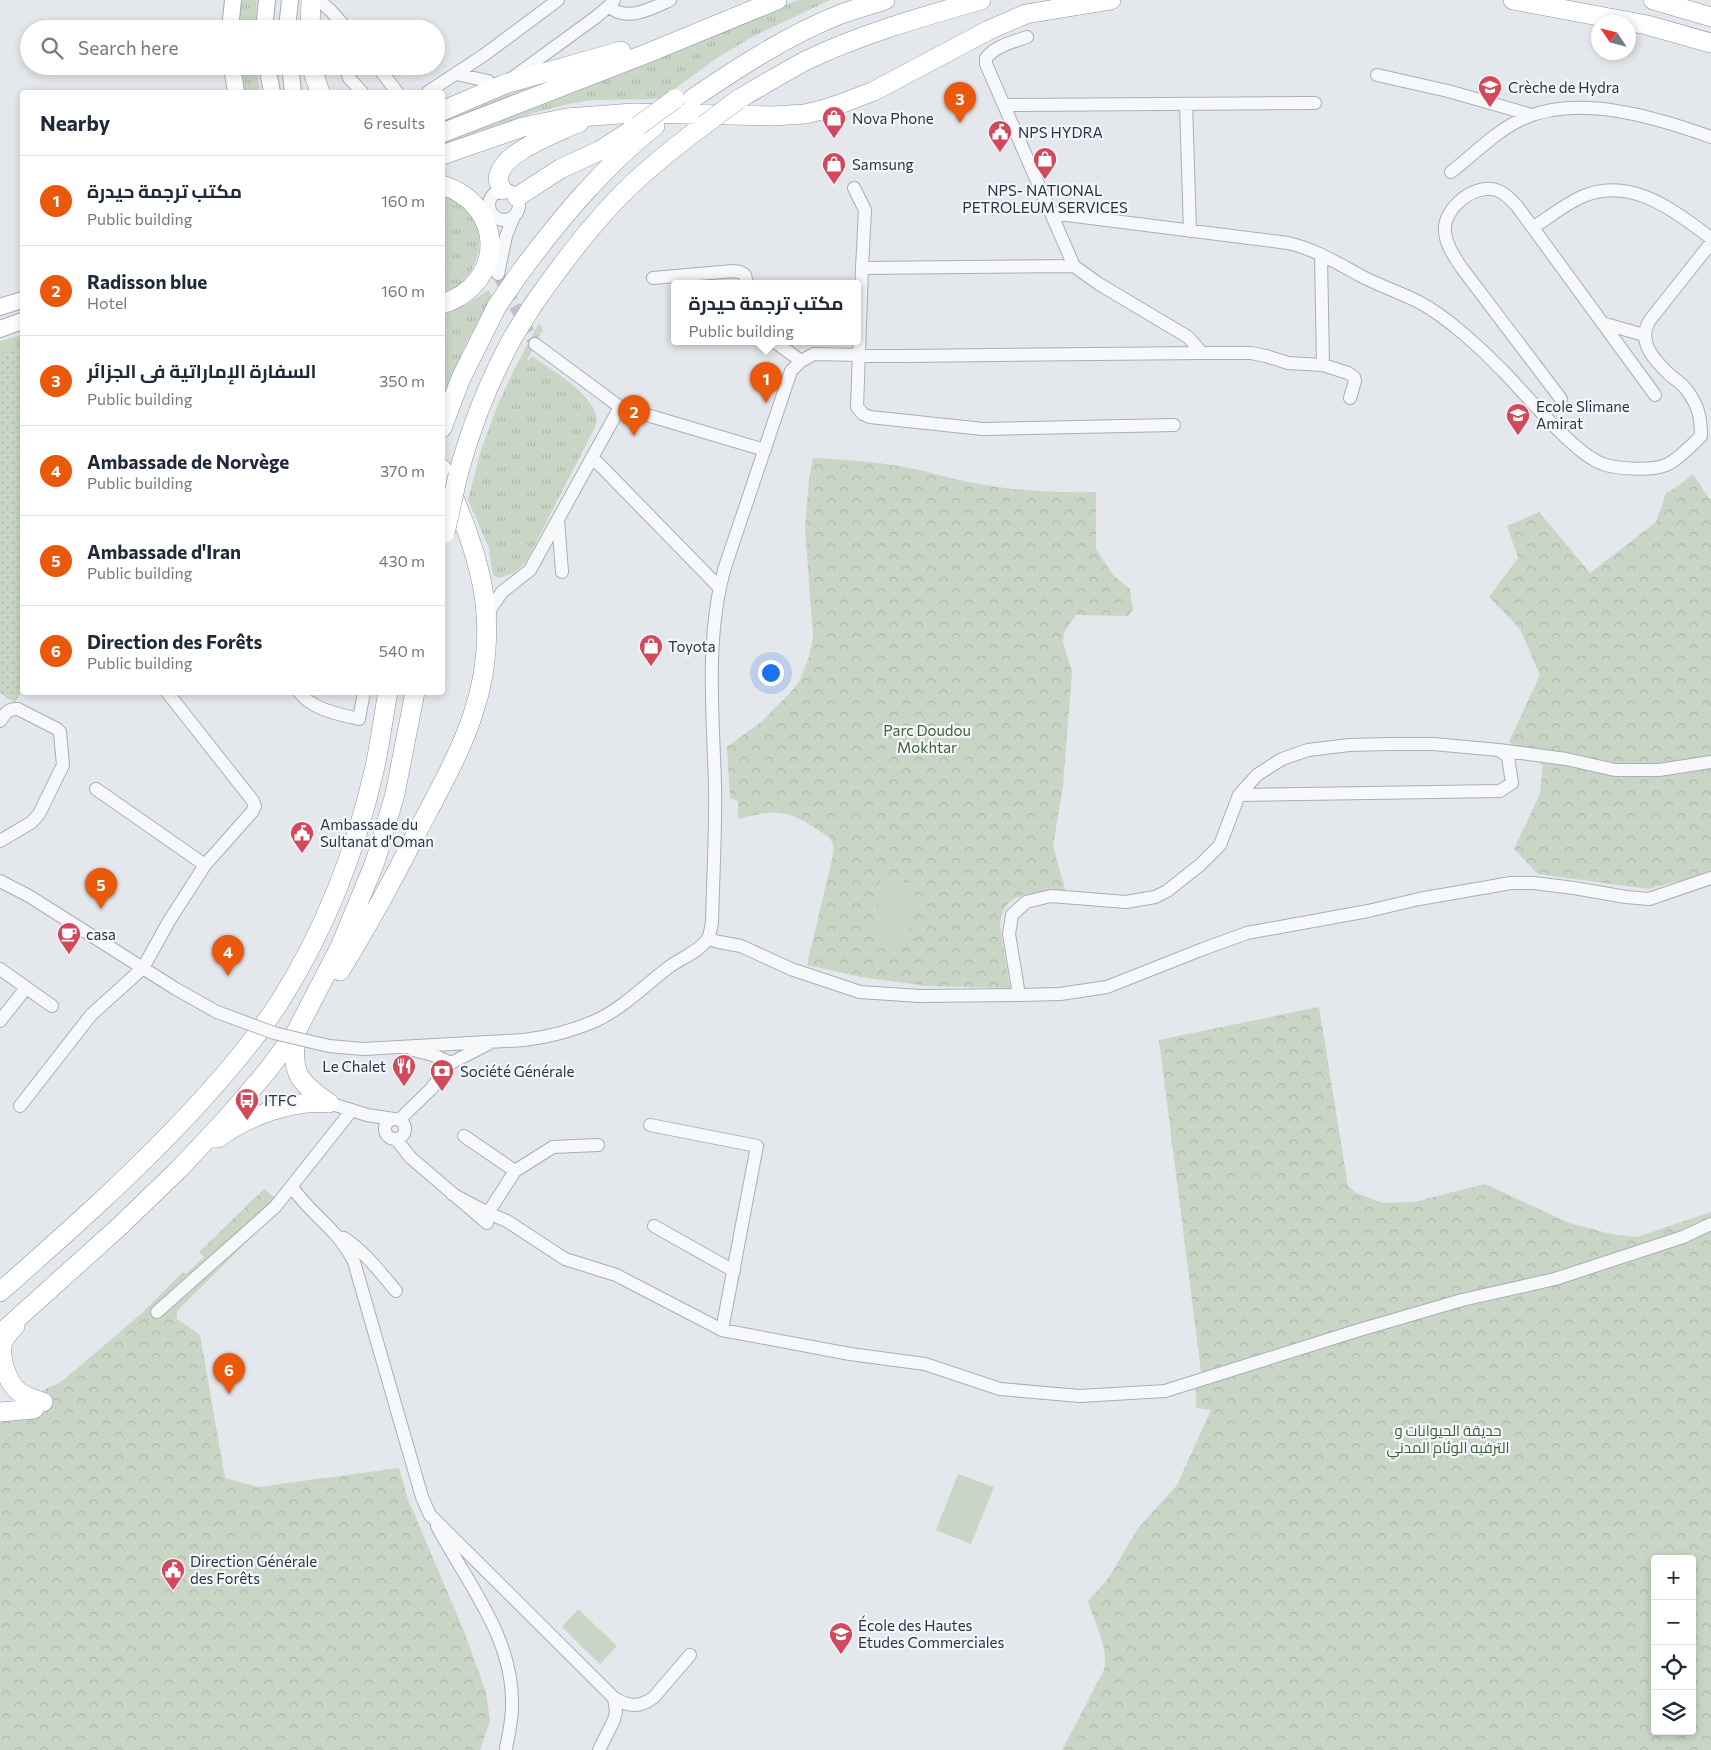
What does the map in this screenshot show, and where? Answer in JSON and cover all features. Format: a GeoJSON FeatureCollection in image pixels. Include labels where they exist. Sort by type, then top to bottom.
{"type":"FeatureCollection","features":[{"type":"Feature","properties":{"kind":"highway"},"geometry":{"type":"LineString","coordinates":[[310,20],[311,0]]}},
{"type":"Feature","properties":{"kind":"highway"},"geometry":{"type":"LineString","coordinates":[[445,110],[498,86],[595,59],[777,0]]}},
{"type":"Feature","properties":{"kind":"highway"},"geometry":{"type":"LineString","coordinates":[[445,132],[648,53],[777,0]]}},
{"type":"Feature","properties":{"kind":"highway"},"geometry":{"type":"LineString","coordinates":[[617,114],[572,125],[518,153],[505,164],[498,176],[498,181],[510,194],[599,152],[646,126],[684,99],[772,48],[841,14],[885,0]]}},
{"type":"Feature","properties":{"kind":"highway"},"geometry":{"type":"LineString","coordinates":[[445,527],[450,472],[469,438],[493,374],[531,308],[568,257],[616,200],[653,165],[739,99],[805,61],[843,44],[898,24],[981,0]]}},
{"type":"Feature","properties":{"kind":"highway"},"geometry":{"type":"LineString","coordinates":[[445,154],[532,125],[567,118],[617,114],[772,116],[813,112],[874,91],[989,30],[1026,14],[1111,0]]}},
{"type":"Feature","properties":{"kind":"highway"},"geometry":{"type":"LineString","coordinates":[[1512,0],[1647,26],[1711,43]]}},
{"type":"Feature","properties":{"kind":"highway"},"geometry":{"type":"LineString","coordinates":[[1653,0],[1711,17]]}},
{"type":"Feature","properties":{"kind":"highway"},"geometry":{"type":"LineString","coordinates":[[314,75],[319,90]]}},
{"type":"Feature","properties":{"kind":"highway"},"geometry":{"type":"LineString","coordinates":[[445,420],[461,378],[497,306],[518,274],[539,246],[588,189],[625,152],[646,126]]}},
{"type":"Feature","properties":{"kind":"highway"},"geometry":{"type":"LineString","coordinates":[[445,186],[467,198],[487,216],[491,248],[486,265],[474,286],[461,296],[445,303]]}},
{"type":"Feature","properties":{"kind":"highway"},"geometry":{"type":"LineString","coordinates":[[0,1334],[120,1226],[227,1118],[268,1070],[328,989],[386,893],[467,734],[478,704],[483,678],[486,642],[485,603],[476,557],[461,514],[450,472]]}},
{"type":"Feature","properties":{"kind":"highway"},"geometry":{"type":"LineString","coordinates":[[342,873],[356,808],[374,695]]}},
{"type":"Feature","properties":{"kind":"highway"},"geometry":{"type":"LineString","coordinates":[[0,1292],[92,1211],[161,1144],[215,1085],[255,1036],[282,998],[306,956],[342,873],[358,830],[370,788],[387,695]]}},
{"type":"Feature","properties":{"kind":"highway"},"geometry":{"type":"LineString","coordinates":[[329,1103],[316,1094],[300,1078],[296,1070],[294,1057],[296,1032],[340,947],[375,862],[395,794],[414,695]]}},
{"type":"Feature","properties":{"kind":"highway"},"geometry":{"type":"LineString","coordinates":[[179,1168],[222,1135],[250,1119],[303,1102],[329,1103]]}},
{"type":"Feature","properties":{"kind":"highway"},"geometry":{"type":"LineString","coordinates":[[0,1412],[38,1406],[18,1391],[7,1376],[1,1358],[2,1346],[8,1334],[40,1297]]}},
{"type":"Feature","properties":{"kind":"main road"},"geometry":{"type":"LineString","coordinates":[[231,20],[232,0]]}},
{"type":"Feature","properties":{"kind":"main road"},"geometry":{"type":"LineString","coordinates":[[265,20],[267,0]]}},
{"type":"Feature","properties":{"kind":"main road"},"geometry":{"type":"LineString","coordinates":[[289,20],[290,0]]}},
{"type":"Feature","properties":{"kind":"main road"},"geometry":{"type":"LineString","coordinates":[[233,75],[236,90]]}},
{"type":"Feature","properties":{"kind":"main road"},"geometry":{"type":"LineString","coordinates":[[269,75],[272,90]]}},
{"type":"Feature","properties":{"kind":"main road"},"geometry":{"type":"LineString","coordinates":[[291,75],[293,90]]}},
{"type":"Feature","properties":{"kind":"main road"},"geometry":{"type":"LineString","coordinates":[[0,307],[20,301]]}},
{"type":"Feature","properties":{"kind":"main road"},"geometry":{"type":"LineString","coordinates":[[0,329],[20,322]]}},
{"type":"Feature","properties":{"kind":"street"},"geometry":{"type":"LineString","coordinates":[[319,0],[340,20]]}},
{"type":"Feature","properties":{"kind":"street"},"geometry":{"type":"LineString","coordinates":[[333,0],[346,20]]}},
{"type":"Feature","properties":{"kind":"street"},"geometry":{"type":"LineString","coordinates":[[431,90],[558,0]]}},
{"type":"Feature","properties":{"kind":"street"},"geometry":{"type":"LineString","coordinates":[[456,74],[488,81],[498,86],[612,3],[620,13],[633,13],[670,0]]}},
{"type":"Feature","properties":{"kind":"street"},"geometry":{"type":"LineString","coordinates":[[1027,38],[990,52],[986,58],[986,64],[1074,266],[1106,288],[1188,337],[1202,353]]}},
{"type":"Feature","properties":{"kind":"street"},"geometry":{"type":"LineString","coordinates":[[348,75],[360,90]]}},
{"type":"Feature","properties":{"kind":"street"},"geometry":{"type":"LineString","coordinates":[[385,75],[396,90]]}},
{"type":"Feature","properties":{"kind":"street"},"geometry":{"type":"LineString","coordinates":[[1377,75],[1532,114]]}},
{"type":"Feature","properties":{"kind":"street"},"geometry":{"type":"LineString","coordinates":[[1004,105],[1315,103]]}},
{"type":"Feature","properties":{"kind":"street"},"geometry":{"type":"LineString","coordinates":[[1186,104],[1190,231]]}},
{"type":"Feature","properties":{"kind":"street"},"geometry":{"type":"LineString","coordinates":[[1451,172],[1504,130],[1532,114],[1556,110],[1601,109],[1637,115],[1711,138]]}},
{"type":"Feature","properties":{"kind":"street"},"geometry":{"type":"LineString","coordinates":[[854,188],[865,210],[861,297]]}},
{"type":"Feature","properties":{"kind":"street"},"geometry":{"type":"LineString","coordinates":[[1560,399],[1461,267],[1450,247],[1444,231],[1450,213],[1462,199],[1471,194],[1488,189],[1498,190],[1506,195],[1534,227],[1656,395]]}},
{"type":"Feature","properties":{"kind":"street"},"geometry":{"type":"LineString","coordinates":[[1534,227],[1581,197],[1606,191],[1618,191],[1634,193],[1670,208],[1711,238]]}},
{"type":"Feature","properties":{"kind":"street"},"geometry":{"type":"LineString","coordinates":[[491,248],[498,274],[506,236],[519,207],[510,194],[497,192],[490,199],[487,216],[505,220],[514,216]]}},
{"type":"Feature","properties":{"kind":"street"},"geometry":{"type":"LineString","coordinates":[[1051,213],[1301,246],[1432,310],[1488,356],[1581,451],[1602,464],[1636,469],[1666,465],[1689,449],[1701,436],[1698,407],[1685,387],[1672,377],[1650,354],[1644,336],[1650,320],[1711,243]]}},
{"type":"Feature","properties":{"kind":"street"},"geometry":{"type":"LineString","coordinates":[[1321,255],[1323,366]]}},
{"type":"Feature","properties":{"kind":"street"},"geometry":{"type":"LineString","coordinates":[[862,268],[1074,266]]}},
{"type":"Feature","properties":{"kind":"street"},"geometry":{"type":"LineString","coordinates":[[653,278],[733,271],[745,275],[746,280]]}},
{"type":"Feature","properties":{"kind":"street"},"geometry":{"type":"LineString","coordinates":[[1602,323],[1644,336]]}},
{"type":"Feature","properties":{"kind":"street"},"geometry":{"type":"LineString","coordinates":[[535,344],[620,407],[764,450]]}},
{"type":"Feature","properties":{"kind":"street"},"geometry":{"type":"LineString","coordinates":[[779,345],[800,361]]}},
{"type":"Feature","properties":{"kind":"street"},"geometry":{"type":"LineString","coordinates":[[859,345],[857,407],[863,414],[870,417],[983,429],[1174,425]]}},
{"type":"Feature","properties":{"kind":"street"},"geometry":{"type":"LineString","coordinates":[[0,881],[29,896],[217,1012],[274,1033],[330,1046],[396,1048],[524,1040],[543,1038],[565,1032],[595,1021],[616,1010],[671,965],[698,949],[708,939],[712,922],[715,797],[712,668],[715,615],[719,587],[791,371],[800,361],[814,354],[1251,353],[1288,363],[1323,366],[1352,374],[1354,381],[1350,398]]}},
{"type":"Feature","properties":{"kind":"street"},"geometry":{"type":"LineString","coordinates":[[486,642],[491,608],[495,600],[514,581],[530,570],[620,407]]}},
{"type":"Feature","properties":{"kind":"street"},"geometry":{"type":"LineString","coordinates":[[592,457],[719,587]]}},
{"type":"Feature","properties":{"kind":"street"},"geometry":{"type":"LineString","coordinates":[[558,519],[562,572]]}},
{"type":"Feature","properties":{"kind":"street"},"geometry":{"type":"LineString","coordinates":[[20,1106],[91,1015],[143,968],[169,921],[205,865],[252,812],[253,801],[169,695]]}},
{"type":"Feature","properties":{"kind":"street"},"geometry":{"type":"LineString","coordinates":[[301,695],[306,701],[333,713],[359,719],[363,695]]}},
{"type":"Feature","properties":{"kind":"street"},"geometry":{"type":"LineString","coordinates":[[0,721],[4,707],[12,708],[18,709],[57,729],[60,732],[63,764],[40,814],[32,822],[0,841]]}},
{"type":"Feature","properties":{"kind":"street"},"geometry":{"type":"LineString","coordinates":[[1019,995],[1009,934],[1012,915],[1026,902],[1050,896],[1126,902],[1155,897],[1167,891],[1200,865],[1220,845],[1238,795],[1258,776],[1282,759],[1308,750],[1348,745],[1432,744],[1566,759],[1615,770],[1660,770],[1711,762]]}},
{"type":"Feature","properties":{"kind":"street"},"geometry":{"type":"LineString","coordinates":[[1238,795],[1500,791],[1512,784],[1508,757],[1499,750]]}},
{"type":"Feature","properties":{"kind":"street"},"geometry":{"type":"LineString","coordinates":[[96,789],[205,865]]}},
{"type":"Feature","properties":{"kind":"street"},"geometry":{"type":"LineString","coordinates":[[708,939],[741,946],[791,969],[860,992],[920,996],[1060,994],[1107,987],[1248,933],[1465,891],[1511,884],[1534,883],[1649,899],[1711,878]]}},
{"type":"Feature","properties":{"kind":"street"},"geometry":{"type":"LineString","coordinates":[[0,969],[52,1006]]}},
{"type":"Feature","properties":{"kind":"street"},"geometry":{"type":"LineString","coordinates":[[0,1021],[26,988]]}},
{"type":"Feature","properties":{"kind":"street"},"geometry":{"type":"LineString","coordinates":[[367,1114],[390,1138],[451,1063],[492,1041]]}},
{"type":"Feature","properties":{"kind":"street"},"geometry":{"type":"LineString","coordinates":[[396,1048],[433,1055],[451,1063]]}},
{"type":"Feature","properties":{"kind":"street"},"geometry":{"type":"LineString","coordinates":[[329,1103],[367,1114],[400,1127]]}},
{"type":"Feature","properties":{"kind":"street"},"geometry":{"type":"LineString","coordinates":[[157,1312],[275,1207],[352,1110]]}},
{"type":"Feature","properties":{"kind":"street"},"geometry":{"type":"LineString","coordinates":[[650,1125],[757,1146],[722,1330]]}},
{"type":"Feature","properties":{"kind":"street"},"geometry":{"type":"LineString","coordinates":[[400,1127],[410,1157],[452,1194],[487,1218],[507,1221],[564,1259],[616,1275],[722,1330],[850,1354],[925,1364],[1000,1389],[1080,1396],[1165,1391],[1454,1302],[1554,1279],[1683,1237],[1711,1224]]}},
{"type":"Feature","properties":{"kind":"street"},"geometry":{"type":"LineString","coordinates":[[464,1136],[515,1171]]}},
{"type":"Feature","properties":{"kind":"street"},"geometry":{"type":"LineString","coordinates":[[487,1218],[515,1171],[553,1147],[598,1145]]}},
{"type":"Feature","properties":{"kind":"street"},"geometry":{"type":"LineString","coordinates":[[292,1187],[299,1198],[336,1233],[347,1247],[354,1262],[422,1497],[430,1515],[489,1615],[506,1660],[512,1689],[512,1706],[506,1748]]}},
{"type":"Feature","properties":{"kind":"street"},"geometry":{"type":"LineString","coordinates":[[654,1226],[734,1271]]}},
{"type":"Feature","properties":{"kind":"street"},"geometry":{"type":"LineString","coordinates":[[336,1233],[355,1246],[376,1266],[396,1291]]}},
{"type":"Feature","properties":{"kind":"street"},"geometry":{"type":"LineString","coordinates":[[430,1515],[614,1698],[624,1704],[631,1706],[648,1702],[690,1655]]}},
{"type":"Feature","properties":{"kind":"street"},"geometry":{"type":"LineString","coordinates":[[599,1750],[614,1720],[616,1711],[614,1698]]}},
{"type":"Feature","properties":{"kind":"green space"},"geometry":{"type":"Polygon","coordinates":[[[238,0],[257,0],[256,20],[236,20],[238,0]]]}},
{"type":"Feature","properties":{"kind":"green space"},"geometry":{"type":"Polygon","coordinates":[[[799,0],[830,0],[754,36],[717,58],[661,99],[593,100],[573,103],[533,113],[445,146],[445,139],[731,25],[799,0]]]}},
{"type":"Feature","properties":{"kind":"green space"},"geometry":{"type":"Polygon","coordinates":[[[237,75],[257,75],[260,90],[239,90],[237,75]]]}},
{"type":"Feature","properties":{"kind":"green space"},"geometry":{"type":"Polygon","coordinates":[[[558,76],[559,79],[445,123],[445,117],[558,76]]]}},
{"type":"Feature","properties":{"kind":"green space"},"geometry":{"type":"Polygon","coordinates":[[[445,192],[471,216],[479,235],[476,260],[468,276],[457,287],[445,293],[445,192]]]}},
{"type":"Feature","properties":{"kind":"green space"},"geometry":{"type":"Polygon","coordinates":[[[489,290],[492,296],[465,346],[445,393],[445,310],[467,304],[489,290]]]}},
{"type":"Feature","properties":{"kind":"green space"},"geometry":{"type":"Polygon","coordinates":[[[539,323],[543,330],[527,360],[532,356],[579,390],[593,407],[596,422],[526,562],[514,573],[499,578],[493,575],[489,548],[468,500],[481,450],[498,404],[539,323]]]}},
{"type":"Feature","properties":{"kind":"green space"},"geometry":{"type":"Polygon","coordinates":[[[20,336],[20,349],[0,353],[0,341],[20,336]]]}},
{"type":"Feature","properties":{"kind":"green space"},"geometry":{"type":"Polygon","coordinates":[[[20,349],[20,694],[15,703],[0,693],[0,353],[20,349]]]}},
{"type":"Feature","properties":{"kind":"green space","name":"Parc Doudou Mokhtar"},"geometry":{"type":"Polygon","coordinates":[[[813,458],[896,465],[968,482],[1020,490],[1096,492],[1096,549],[1113,575],[1130,589],[1133,610],[1128,616],[1076,615],[1064,632],[1063,643],[1072,671],[1063,786],[1053,846],[1066,892],[1044,892],[1023,895],[1007,905],[1002,914],[1000,927],[1010,988],[926,986],[861,977],[807,965],[834,852],[832,841],[829,837],[805,822],[786,814],[766,813],[738,819],[738,801],[730,798],[727,747],[761,722],[790,693],[799,682],[809,657],[813,637],[805,527],[813,458]]]}},
{"type":"Feature","properties":{"kind":"green space"},"geometry":{"type":"Polygon","coordinates":[[[1693,474],[1711,501],[1711,873],[1648,889],[1538,874],[1514,849],[1540,794],[1543,765],[1509,742],[1540,675],[1520,629],[1489,597],[1518,558],[1507,526],[1539,512],[1590,573],[1656,522],[1666,493],[1693,474]]]}},
{"type":"Feature","properties":{"kind":"green space"},"geometry":{"type":"Polygon","coordinates":[[[881,880],[914,883],[907,948],[874,944],[881,880]]]}},
{"type":"Feature","properties":{"kind":"green space","name":"حديقة الحيوانات و الترفيه الوئام المدني"},"geometry":{"type":"Polygon","coordinates":[[[1319,1007],[1348,1186],[1356,1193],[1383,1203],[1414,1202],[1485,1184],[1569,1223],[1611,1234],[1637,1237],[1711,1212],[1711,1750],[1062,1750],[1104,1670],[1103,1644],[1088,1601],[1107,1580],[1139,1527],[1177,1485],[1211,1410],[1196,1408],[1196,1388],[1201,1372],[1159,1040],[1319,1007]]]}},
{"type":"Feature","properties":{"kind":"green space"},"geometry":{"type":"Polygon","coordinates":[[[264,1189],[284,1205],[177,1311],[177,1319],[200,1335],[225,1478],[258,1487],[399,1468],[407,1497],[464,1631],[486,1692],[490,1721],[480,1750],[0,1750],[0,1421],[47,1388],[61,1382],[142,1313],[183,1272],[186,1274],[204,1257],[199,1252],[264,1189]]]}},
{"type":"Feature","properties":{"kind":"green space"},"geometry":{"type":"Polygon","coordinates":[[[958,1474],[994,1487],[971,1544],[936,1530],[958,1474]]]}},
{"type":"Feature","properties":{"kind":"green space"},"geometry":{"type":"Polygon","coordinates":[[[578,1609],[617,1646],[600,1664],[562,1627],[578,1609]]]}},
{"type":"Feature","properties":{"kind":"tunnel"},"geometry":{"type":"LineString","coordinates":[[498,274],[535,344]]}},
{"type":"Feature","properties":{"kind":"place","name":"Crèche de Hydra"},"geometry":{"type":"Point","coordinates":[1490,108]}},
{"type":"Feature","properties":{"kind":"place","name":"السفارة الإماراتية فى الجزائر"},"geometry":{"type":"Point","coordinates":[960,123]}},
{"type":"Feature","properties":{"kind":"place","name":"Nova Phone"},"geometry":{"type":"Point","coordinates":[834,139]}},
{"type":"Feature","properties":{"kind":"place","name":"NPS HYDRA"},"geometry":{"type":"Point","coordinates":[1000,153]}},
{"type":"Feature","properties":{"kind":"place","name":"NPS- NATIONAL PETROLEUM SERVICES"},"geometry":{"type":"Point","coordinates":[1045,180]}},
{"type":"Feature","properties":{"kind":"place","name":"Samsung"},"geometry":{"type":"Point","coordinates":[834,185]}},
{"type":"Feature","properties":{"kind":"place","name":"مكتب ترجمة حيدرة"},"geometry":{"type":"Point","coordinates":[766,403]}},
{"type":"Feature","properties":{"kind":"place","name":"Radisson blue"},"geometry":{"type":"Point","coordinates":[634,436]}},
{"type":"Feature","properties":{"kind":"place","name":"Ecole Slimane Amirat"},"geometry":{"type":"Point","coordinates":[1518,436]}},
{"type":"Feature","properties":{"kind":"place","name":"Toyota"},"geometry":{"type":"Point","coordinates":[651,667]}},
{"type":"Feature","properties":{"kind":"place","name":"Ambassade du Sultanat d'Oman"},"geometry":{"type":"Point","coordinates":[302,854]}},
{"type":"Feature","properties":{"kind":"place","name":"Ambassade d'Iran"},"geometry":{"type":"Point","coordinates":[101,909]}},
{"type":"Feature","properties":{"kind":"place","name":"casa"},"geometry":{"type":"Point","coordinates":[69,955]}},
{"type":"Feature","properties":{"kind":"place","name":"Ambassade de Norvège"},"geometry":{"type":"Point","coordinates":[228,976]}},
{"type":"Feature","properties":{"kind":"place","name":"Le Chalet"},"geometry":{"type":"Point","coordinates":[404,1087]}},
{"type":"Feature","properties":{"kind":"place","name":"Société Générale"},"geometry":{"type":"Point","coordinates":[442,1092]}},
{"type":"Feature","properties":{"kind":"place","name":"ITFC"},"geometry":{"type":"Point","coordinates":[247,1121]}},
{"type":"Feature","properties":{"kind":"place","name":"Direction des Forêts"},"geometry":{"type":"Point","coordinates":[229,1394]}},
{"type":"Feature","properties":{"kind":"place","name":"Direction Générale des Forêts"},"geometry":{"type":"Point","coordinates":[173,1591]}},
{"type":"Feature","properties":{"kind":"place","name":"École des Hautes Etudes Commerciales"},"geometry":{"type":"Point","coordinates":[841,1655]}}]}
